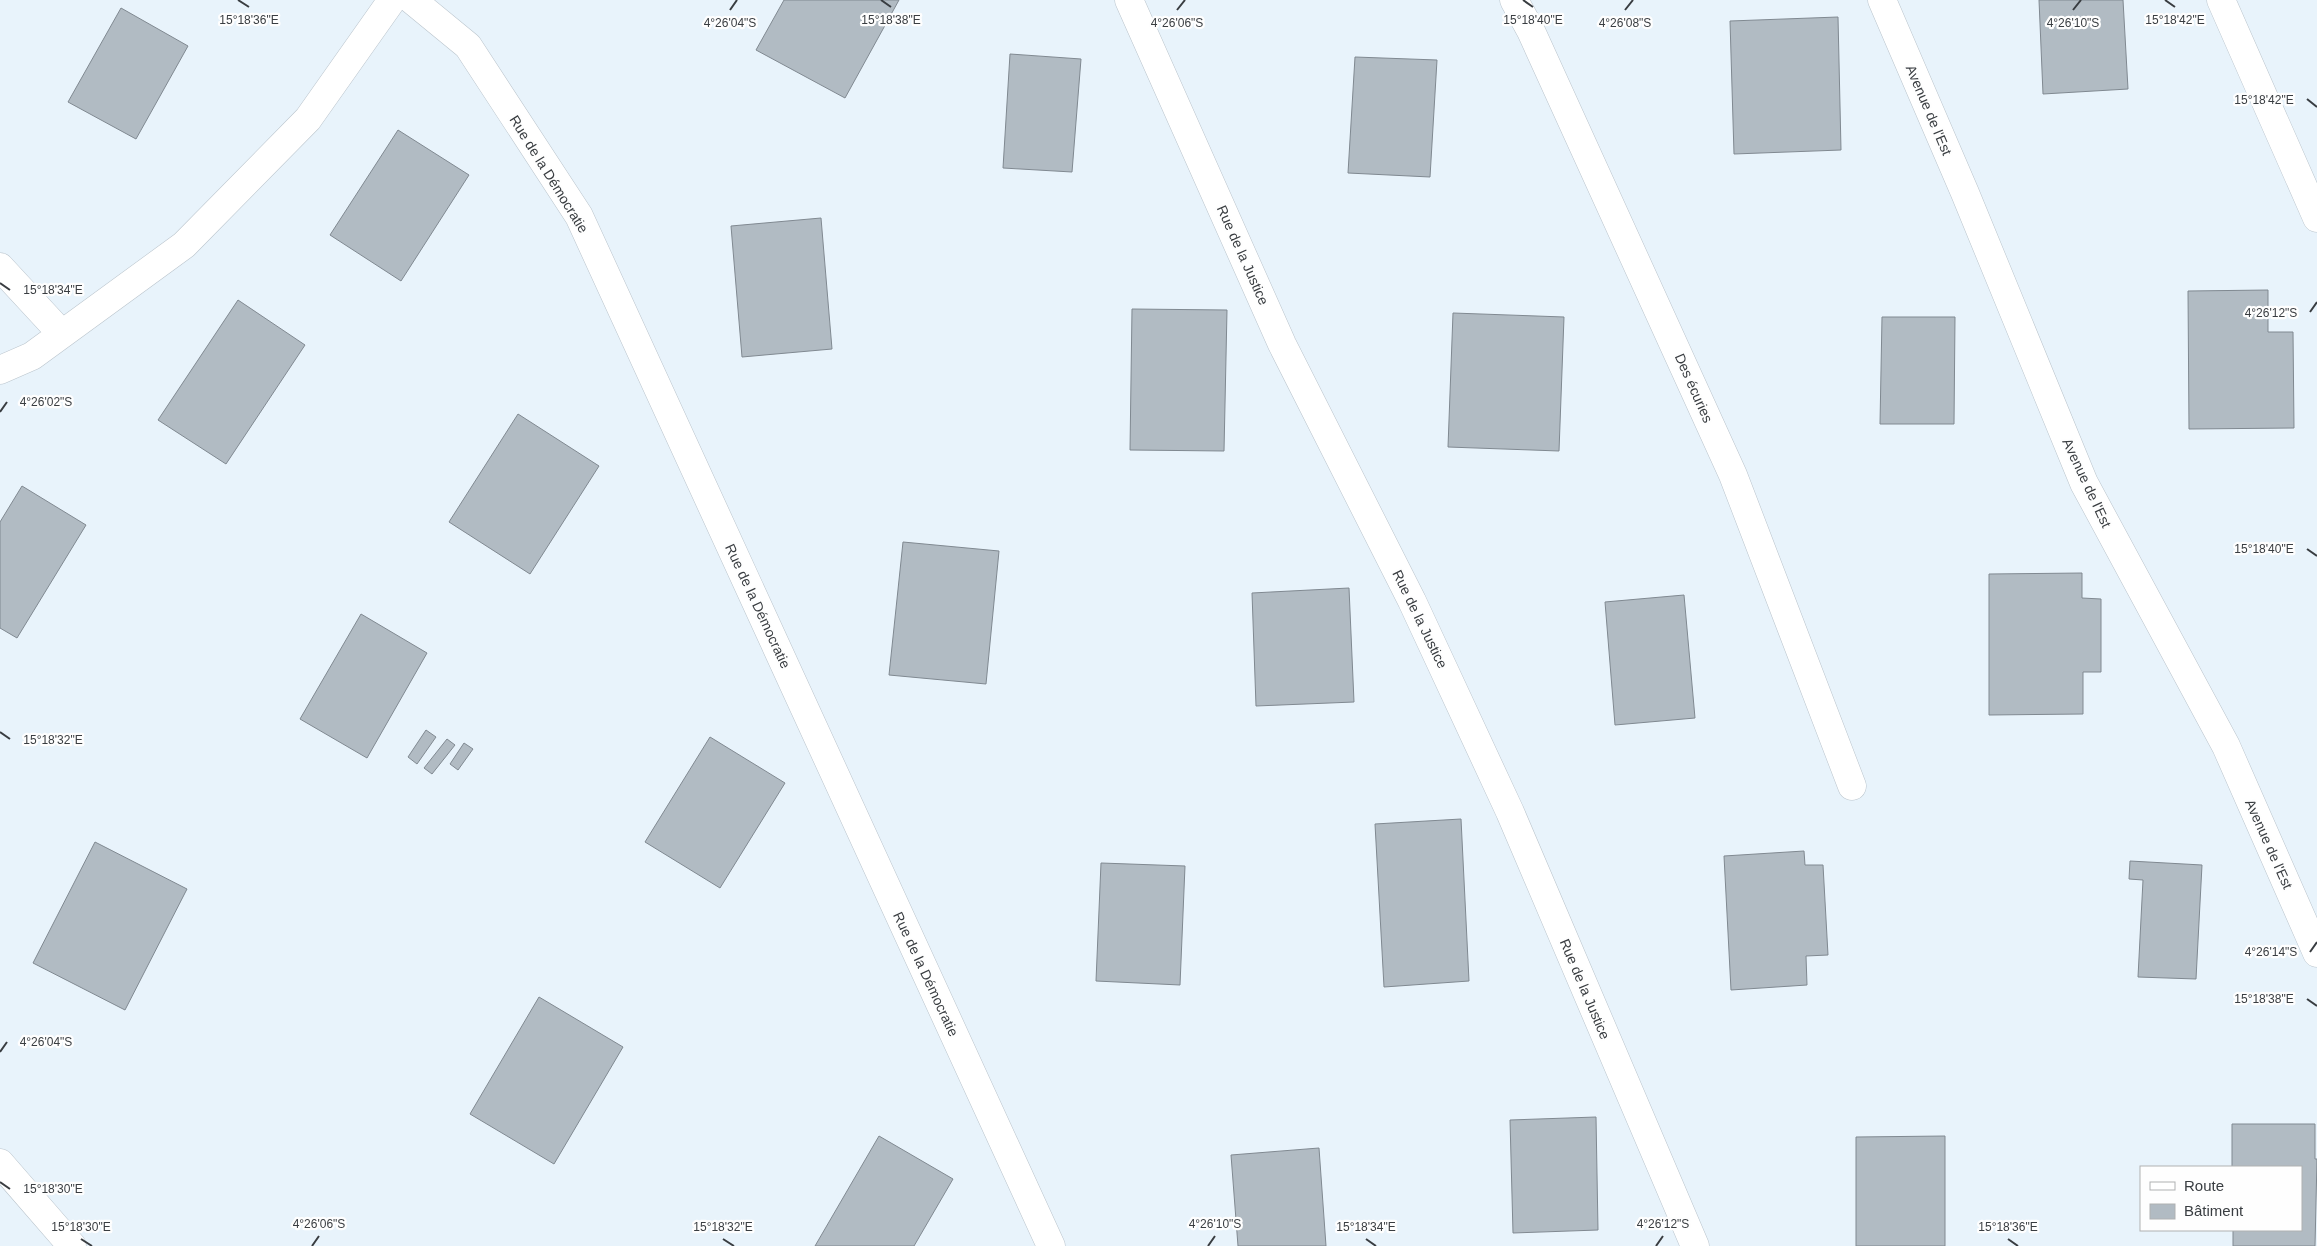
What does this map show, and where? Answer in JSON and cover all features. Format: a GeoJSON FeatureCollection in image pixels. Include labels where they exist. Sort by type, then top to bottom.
{"type":"FeatureCollection","features":[{"type":"Feature","properties":{"kind":"street"},"geometry":{"type":"LineString","coordinates":[[0,370],[32,356],[184,245],[308,119],[392,0]]}},
{"type":"Feature","properties":{"kind":"street","name":"Rue de la Démocratie"},"geometry":{"type":"LineString","coordinates":[[412,0],[468,46],[579,216],[1051,1246]]}},
{"type":"Feature","properties":{"kind":"street","name":"Rue de la Justice"},"geometry":{"type":"LineString","coordinates":[[1129,0],[1282,344],[1412,601],[1510,812],[1695,1246]]}},
{"type":"Feature","properties":{"kind":"street","name":"Des écuries"},"geometry":{"type":"LineString","coordinates":[[1514,0],[1531,31],[1733,475],[1852,786]]}},
{"type":"Feature","properties":{"kind":"street","name":"Avenue de l'Est"},"geometry":{"type":"LineString","coordinates":[[1882,0],[1965,193],[2084,483],[2226,746],[2317,953]]}},
{"type":"Feature","properties":{"kind":"street"},"geometry":{"type":"LineString","coordinates":[[2221,0],[2317,218]]}},
{"type":"Feature","properties":{"kind":"street"},"geometry":{"type":"LineString","coordinates":[[0,267],[62,334]]}},
{"type":"Feature","properties":{"kind":"street"},"geometry":{"type":"LineString","coordinates":[[0,1163],[72,1246]]}},
{"type":"Feature","properties":{"kind":"building"},"geometry":{"type":"Polygon","coordinates":[[[784,0],[899,0],[845,98],[756,50],[784,0]]]}},
{"type":"Feature","properties":{"kind":"building"},"geometry":{"type":"Polygon","coordinates":[[[2039,0],[2123,0],[2128,89],[2043,94],[2039,0]]]}},
{"type":"Feature","properties":{"kind":"building"},"geometry":{"type":"Polygon","coordinates":[[[121,8],[188,46],[136,139],[68,102],[121,8]]]}},
{"type":"Feature","properties":{"kind":"building"},"geometry":{"type":"Polygon","coordinates":[[[1838,17],[1841,150],[1734,154],[1730,21],[1838,17]]]}},
{"type":"Feature","properties":{"kind":"building"},"geometry":{"type":"Polygon","coordinates":[[[1010,54],[1081,59],[1072,172],[1003,168],[1010,54]]]}},
{"type":"Feature","properties":{"kind":"building"},"geometry":{"type":"Polygon","coordinates":[[[1355,57],[1437,60],[1430,177],[1348,173],[1355,57]]]}},
{"type":"Feature","properties":{"kind":"building"},"geometry":{"type":"Polygon","coordinates":[[[398,130],[469,175],[401,281],[330,235],[398,130]]]}},
{"type":"Feature","properties":{"kind":"building"},"geometry":{"type":"Polygon","coordinates":[[[821,218],[832,349],[742,357],[731,226],[821,218]]]}},
{"type":"Feature","properties":{"kind":"building"},"geometry":{"type":"Polygon","coordinates":[[[2268,290],[2268,332],[2293,332],[2294,428],[2189,429],[2188,291],[2268,290]]]}},
{"type":"Feature","properties":{"kind":"building"},"geometry":{"type":"Polygon","coordinates":[[[238,300],[305,345],[226,464],[158,420],[238,300]]]}},
{"type":"Feature","properties":{"kind":"building"},"geometry":{"type":"Polygon","coordinates":[[[1132,309],[1227,310],[1224,451],[1130,450],[1132,309]]]}},
{"type":"Feature","properties":{"kind":"building"},"geometry":{"type":"Polygon","coordinates":[[[1453,313],[1564,317],[1559,451],[1448,447],[1453,313]]]}},
{"type":"Feature","properties":{"kind":"building"},"geometry":{"type":"Polygon","coordinates":[[[1882,317],[1955,317],[1954,424],[1880,424],[1882,317]]]}},
{"type":"Feature","properties":{"kind":"building"},"geometry":{"type":"Polygon","coordinates":[[[518,414],[599,466],[530,574],[449,522],[518,414]]]}},
{"type":"Feature","properties":{"kind":"building"},"geometry":{"type":"Polygon","coordinates":[[[22,486],[86,525],[17,638],[0,628],[0,522],[22,486]]]}},
{"type":"Feature","properties":{"kind":"building"},"geometry":{"type":"Polygon","coordinates":[[[903,542],[999,551],[986,684],[889,675],[903,542]]]}},
{"type":"Feature","properties":{"kind":"building"},"geometry":{"type":"Polygon","coordinates":[[[2082,573],[2082,598],[2101,599],[2101,672],[2083,672],[2083,714],[1989,715],[1989,574],[2082,573]]]}},
{"type":"Feature","properties":{"kind":"building"},"geometry":{"type":"Polygon","coordinates":[[[1349,588],[1354,702],[1256,706],[1252,593],[1349,588]]]}},
{"type":"Feature","properties":{"kind":"building"},"geometry":{"type":"Polygon","coordinates":[[[1684,595],[1695,718],[1615,725],[1605,602],[1684,595]]]}},
{"type":"Feature","properties":{"kind":"building"},"geometry":{"type":"Polygon","coordinates":[[[361,614],[427,653],[367,758],[300,719],[361,614]]]}},
{"type":"Feature","properties":{"kind":"building"},"geometry":{"type":"Polygon","coordinates":[[[426,730],[436,737],[417,764],[408,757],[426,730]]]}},
{"type":"Feature","properties":{"kind":"building"},"geometry":{"type":"Polygon","coordinates":[[[710,737],[785,783],[720,888],[645,842],[710,737]]]}},
{"type":"Feature","properties":{"kind":"building"},"geometry":{"type":"Polygon","coordinates":[[[447,739],[455,745],[432,774],[424,768],[447,739]]]}},
{"type":"Feature","properties":{"kind":"building"},"geometry":{"type":"Polygon","coordinates":[[[464,743],[473,749],[458,770],[450,764],[464,743]]]}},
{"type":"Feature","properties":{"kind":"building"},"geometry":{"type":"Polygon","coordinates":[[[1461,819],[1469,981],[1384,987],[1375,824],[1461,819]]]}},
{"type":"Feature","properties":{"kind":"building"},"geometry":{"type":"Polygon","coordinates":[[[95,842],[187,889],[125,1010],[33,963],[95,842]]]}},
{"type":"Feature","properties":{"kind":"building"},"geometry":{"type":"Polygon","coordinates":[[[1804,851],[1805,865],[1823,865],[1828,955],[1806,956],[1807,985],[1731,990],[1724,856],[1804,851]]]}},
{"type":"Feature","properties":{"kind":"building"},"geometry":{"type":"Polygon","coordinates":[[[2130,861],[2202,865],[2196,979],[2138,977],[2143,880],[2129,879],[2130,861]]]}},
{"type":"Feature","properties":{"kind":"building"},"geometry":{"type":"Polygon","coordinates":[[[1101,863],[1185,866],[1180,985],[1096,981],[1101,863]]]}},
{"type":"Feature","properties":{"kind":"building"},"geometry":{"type":"Polygon","coordinates":[[[539,997],[623,1047],[554,1164],[470,1114],[539,997]]]}},
{"type":"Feature","properties":{"kind":"building"},"geometry":{"type":"Polygon","coordinates":[[[1596,1117],[1598,1230],[1513,1233],[1510,1120],[1596,1117]]]}},
{"type":"Feature","properties":{"kind":"building"},"geometry":{"type":"Polygon","coordinates":[[[2232,1124],[2315,1124],[2315,1159],[2317,1159],[2315,1246],[2233,1246],[2233,1231],[2302,1231],[2302,1166],[2232,1166],[2232,1124]]]}},
{"type":"Feature","properties":{"kind":"building"},"geometry":{"type":"Polygon","coordinates":[[[879,1136],[953,1179],[914,1246],[815,1246],[879,1136]]]}},
{"type":"Feature","properties":{"kind":"building"},"geometry":{"type":"Polygon","coordinates":[[[1945,1136],[1945,1246],[1856,1246],[1856,1137],[1945,1136]]]}},
{"type":"Feature","properties":{"kind":"building"},"geometry":{"type":"Polygon","coordinates":[[[1319,1148],[1326,1246],[1238,1246],[1231,1155],[1319,1148]]]}}]}
